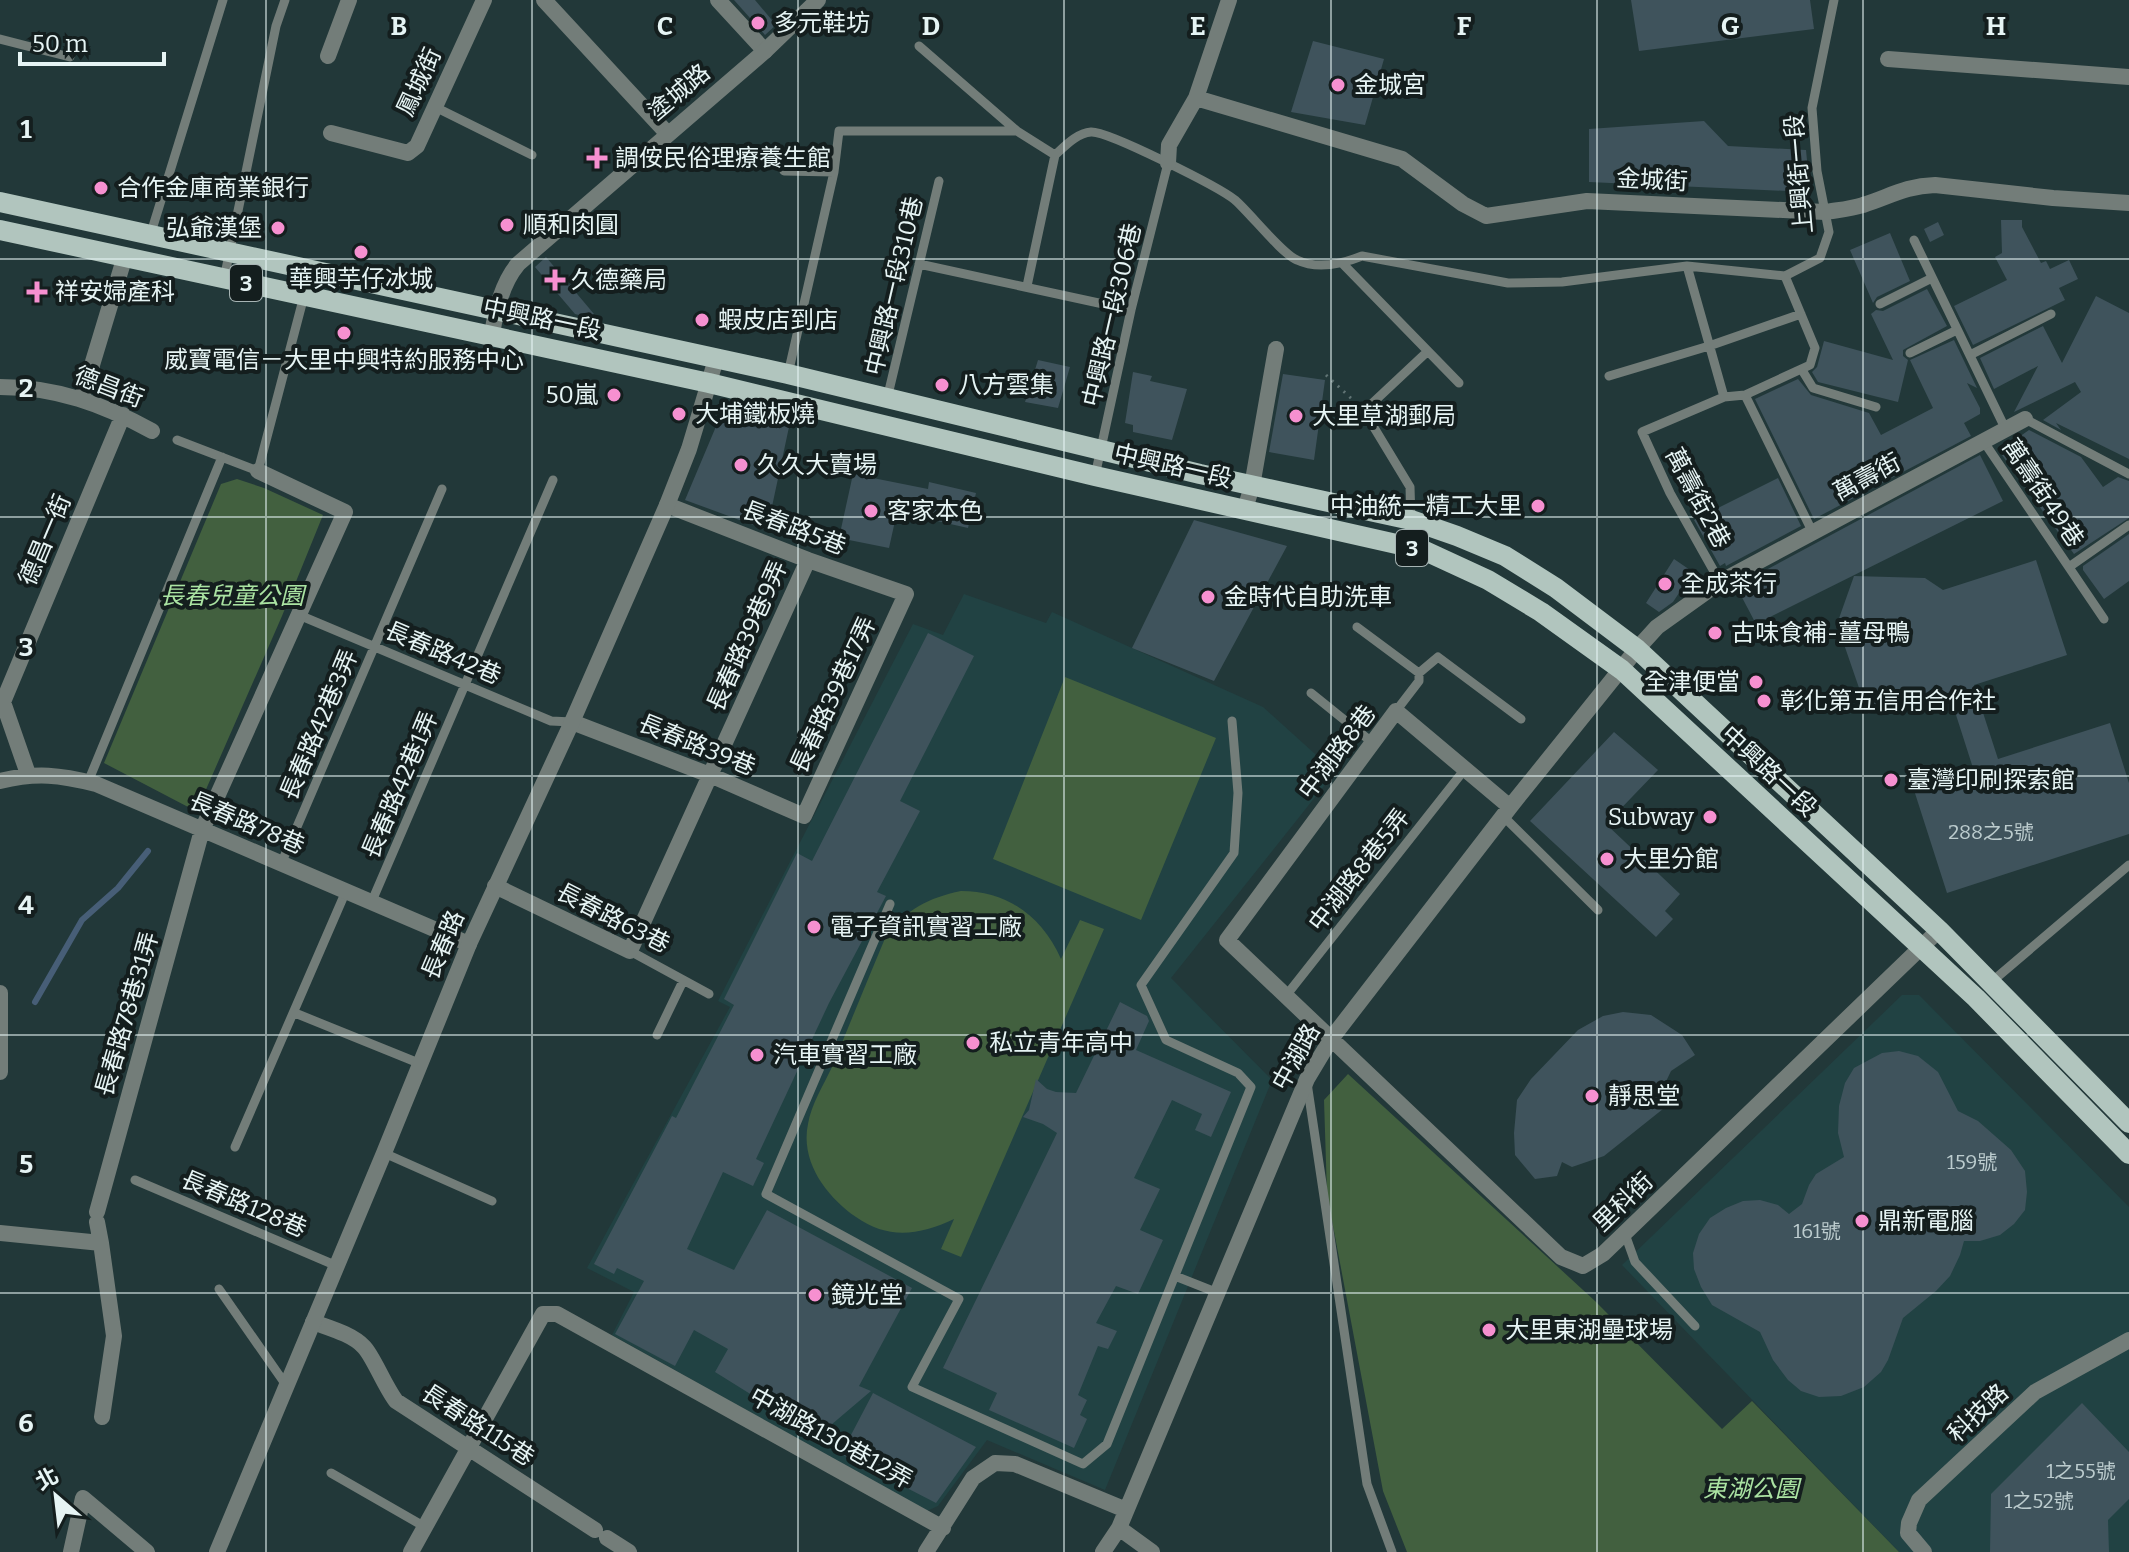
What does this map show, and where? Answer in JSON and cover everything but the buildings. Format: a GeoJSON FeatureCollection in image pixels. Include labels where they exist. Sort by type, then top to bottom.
{"type":"FeatureCollection","features":[{"type":"Feature","properties":{"kind":"main road","name":"中興路一段"},"geometry":{"type":"LineString","coordinates":[[0,202],[788,374],[1252,486],[1411,520],[1505,556],[1556,588],[1637,649],[1939,930],[1983,990],[2129,1154]]}},
{"type":"Feature","properties":{"kind":"main road","name":"中興路一段"},"geometry":{"type":"LineString","coordinates":[[0,230],[492,334],[1423,550],[1488,580],[1541,612],[1622,670],[1920,948],[1983,990],[2127,1117]]}},
{"type":"Feature","properties":{"kind":"street"},"geometry":{"type":"LineString","coordinates":[[328,56],[349,0]]}},
{"type":"Feature","properties":{"kind":"street","name":"鳳城街"},"geometry":{"type":"LineString","coordinates":[[331,133],[408,153],[417,146],[484,0]]}},
{"type":"Feature","properties":{"kind":"street"},"geometry":{"type":"LineString","coordinates":[[544,0],[667,133]]}},
{"type":"Feature","properties":{"kind":"street"},"geometry":{"type":"LineString","coordinates":[[718,0],[765,51]]}},
{"type":"Feature","properties":{"kind":"street","name":"塗城路"},"geometry":{"type":"LineString","coordinates":[[492,334],[496,310],[508,276],[518,264],[765,51],[818,0]]}},
{"type":"Feature","properties":{"kind":"street"},"geometry":{"type":"LineString","coordinates":[[1168,163],[1169,145],[1196,98],[1229,0]]}},
{"type":"Feature","properties":{"kind":"street"},"geometry":{"type":"LineString","coordinates":[[1888,59],[2129,77]]}},
{"type":"Feature","properties":{"kind":"street","name":"金城街"},"geometry":{"type":"LineString","coordinates":[[1196,98],[1402,159],[1463,204],[1486,216],[1587,201],[1825,212],[1862,206],[1896,191],[1926,185],[2129,203]]}},
{"type":"Feature","properties":{"kind":"street"},"geometry":{"type":"LineString","coordinates":[[82,398],[125,256]]}},
{"type":"Feature","properties":{"kind":"street"},"geometry":{"type":"LineString","coordinates":[[1245,509],[1252,486],[1276,349]]}},
{"type":"Feature","properties":{"kind":"street","name":"長春路"},"geometry":{"type":"LineString","coordinates":[[217,1552],[469,944],[572,722],[667,505],[689,449],[716,359]]}},
{"type":"Feature","properties":{"kind":"street","name":"德昌街"},"geometry":{"type":"LineString","coordinates":[[0,387],[34,387],[82,398],[152,431]]}},
{"type":"Feature","properties":{"kind":"street","name":"德昌一街"},"geometry":{"type":"LineString","coordinates":[[28,774],[3,702],[123,415]]}},
{"type":"Feature","properties":{"kind":"street","name":"萬壽街"},"geometry":{"type":"LineString","coordinates":[[1637,649],[1657,627],[1720,582],[2025,419]]}},
{"type":"Feature","properties":{"kind":"street","name":"長春路78巷31弄"},"geometry":{"type":"LineString","coordinates":[[101,1243],[97,1217],[202,830],[345,512],[258,471]]}},
{"type":"Feature","properties":{"kind":"street","name":"長春路5巷"},"geometry":{"type":"LineString","coordinates":[[667,505],[906,594]]}},
{"type":"Feature","properties":{"kind":"street","name":"長春路39巷9弄"},"geometry":{"type":"LineString","coordinates":[[630,951],[808,560]]}},
{"type":"Feature","properties":{"kind":"street","name":"長春路39巷17弄"},"geometry":{"type":"LineString","coordinates":[[804,816],[906,594]]}},
{"type":"Feature","properties":{"kind":"street","name":"中湖路"},"geometry":{"type":"LineString","coordinates":[[1103,1552],[1119,1528],[1307,1079],[1331,1039],[1637,649]]}},
{"type":"Feature","properties":{"kind":"street","name":"中湖路8巷"},"geometry":{"type":"LineString","coordinates":[[1285,997],[1227,940],[1396,711],[1465,769],[1507,812]]}},
{"type":"Feature","properties":{"kind":"street","name":"長春路39巷"},"geometry":{"type":"LineString","coordinates":[[572,722],[710,775],[804,816]]}},
{"type":"Feature","properties":{"kind":"street","name":"長春路78巷"},"geometry":{"type":"LineString","coordinates":[[0,781],[28,774],[88,782],[469,944]]}},
{"type":"Feature","properties":{"kind":"street","name":"長春路63巷"},"geometry":{"type":"LineString","coordinates":[[495,886],[630,951]]}},
{"type":"Feature","properties":{"kind":"street","name":"里科街"},"geometry":{"type":"LineString","coordinates":[[1331,1039],[1561,1257],[1583,1266],[1603,1254],[1625,1234],[1939,930]]}},
{"type":"Feature","properties":{"kind":"street"},"geometry":{"type":"LineString","coordinates":[[0,993],[0,1072]]}},
{"type":"Feature","properties":{"kind":"street"},"geometry":{"type":"LineString","coordinates":[[1285,997],[1331,1039]]}},
{"type":"Feature","properties":{"kind":"street"},"geometry":{"type":"LineString","coordinates":[[0,1233],[101,1243],[114,1336],[102,1417]]}},
{"type":"Feature","properties":{"kind":"street","name":"中湖路130巷12弄"},"geometry":{"type":"LineString","coordinates":[[469,1447],[543,1314],[557,1314],[943,1528]]}},
{"type":"Feature","properties":{"kind":"street","name":"長春路115巷"},"geometry":{"type":"LineString","coordinates":[[313,1322],[365,1347],[384,1385],[396,1401],[629,1552]]}},
{"type":"Feature","properties":{"kind":"street","name":"科技路"},"geometry":{"type":"LineString","coordinates":[[1924,1552],[1908,1533],[1919,1500],[2035,1392],[2129,1340]]}},
{"type":"Feature","properties":{"kind":"street"},"geometry":{"type":"LineString","coordinates":[[411,1552],[469,1447]]}},
{"type":"Feature","properties":{"kind":"street"},"geometry":{"type":"LineString","coordinates":[[926,1552],[973,1478],[995,1463],[1004,1462],[1126,1510]]}},
{"type":"Feature","properties":{"kind":"street"},"geometry":{"type":"LineString","coordinates":[[71,1552],[83,1498],[147,1552]]}},
{"type":"Feature","properties":{"kind":"street"},"geometry":{"type":"LineString","coordinates":[[1119,1528],[1152,1552]]}},
{"type":"Feature","properties":{"kind":"lane"},"geometry":{"type":"LineString","coordinates":[[150,236],[223,0]]}},
{"type":"Feature","properties":{"kind":"lane"},"geometry":{"type":"LineString","coordinates":[[224,279],[276,26],[285,0]]}},
{"type":"Feature","properties":{"kind":"lane","name":"上興街一段"},"geometry":{"type":"LineString","coordinates":[[1785,276],[1820,258],[1829,232],[1817,171],[1812,108],[1834,0]]}},
{"type":"Feature","properties":{"kind":"lane"},"geometry":{"type":"LineString","coordinates":[[0,39],[70,57]]}},
{"type":"Feature","properties":{"kind":"lane"},"geometry":{"type":"LineString","coordinates":[[919,46],[1017,131],[1055,155]]}},
{"type":"Feature","properties":{"kind":"lane"},"geometry":{"type":"LineString","coordinates":[[433,106],[532,155]]}},
{"type":"Feature","properties":{"kind":"lane"},"geometry":{"type":"LineString","coordinates":[[788,374],[834,172],[839,131],[1017,131]]}},
{"type":"Feature","properties":{"kind":"lane"},"geometry":{"type":"LineString","coordinates":[[1027,286],[1055,155],[1076,137],[1087,132],[1100,133],[1168,163],[1233,198],[1295,260],[1319,266],[1343,264],[1362,256],[1508,283],[1562,282],[1687,266],[1785,276],[1815,348],[1810,365],[1745,395],[1724,397],[1687,266]]}},
{"type":"Feature","properties":{"kind":"lane","name":"中興路一段306巷"},"geometry":{"type":"LineString","coordinates":[[1095,476],[1131,310],[1168,163]]}},
{"type":"Feature","properties":{"kind":"lane"},"geometry":{"type":"LineString","coordinates":[[784,171],[834,172]]}},
{"type":"Feature","properties":{"kind":"lane","name":"中興路一段310巷"},"geometry":{"type":"LineString","coordinates":[[887,399],[939,181]]}},
{"type":"Feature","properties":{"kind":"lane"},"geometry":{"type":"LineString","coordinates":[[1914,240],[2005,428]]}},
{"type":"Feature","properties":{"kind":"lane"},"geometry":{"type":"LineString","coordinates":[[919,264],[1131,310]]}},
{"type":"Feature","properties":{"kind":"lane"},"geometry":{"type":"LineString","coordinates":[[1343,264],[1459,383]]}},
{"type":"Feature","properties":{"kind":"lane"},"geometry":{"type":"LineString","coordinates":[[1880,304],[1932,278]]}},
{"type":"Feature","properties":{"kind":"lane"},"geometry":{"type":"LineString","coordinates":[[177,440],[258,471],[304,296]]}},
{"type":"Feature","properties":{"kind":"lane"},"geometry":{"type":"LineString","coordinates":[[1609,376],[1801,314]]}},
{"type":"Feature","properties":{"kind":"lane"},"geometry":{"type":"LineString","coordinates":[[1970,355],[2051,314]]}},
{"type":"Feature","properties":{"kind":"lane"},"geometry":{"type":"LineString","coordinates":[[1910,353],[1957,330]]}},
{"type":"Feature","properties":{"kind":"lane"},"geometry":{"type":"LineString","coordinates":[[1411,520],[1410,487],[1364,411],[1428,351]]}},
{"type":"Feature","properties":{"kind":"lane"},"geometry":{"type":"LineString","coordinates":[[1802,370],[1813,388],[1876,407]]}},
{"type":"Feature","properties":{"kind":"lane"},"geometry":{"type":"LineString","coordinates":[[1745,395],[1813,533]]}},
{"type":"Feature","properties":{"kind":"lane","name":"萬壽街2巷"},"geometry":{"type":"LineString","coordinates":[[1720,582],[1670,493],[1642,432],[1724,397]]}},
{"type":"Feature","properties":{"kind":"lane","name":"萬壽街"},"geometry":{"type":"LineString","coordinates":[[2025,419],[2129,474]]}},
{"type":"Feature","properties":{"kind":"lane","name":"萬壽街49巷"},"geometry":{"type":"LineString","coordinates":[[1984,442],[2104,619]]}},
{"type":"Feature","properties":{"kind":"lane"},"geometry":{"type":"LineString","coordinates":[[88,782],[222,457]]}},
{"type":"Feature","properties":{"kind":"lane","name":"長春路42巷1弄"},"geometry":{"type":"LineString","coordinates":[[372,901],[553,480]]}},
{"type":"Feature","properties":{"kind":"lane","name":"長春路42巷3弄"},"geometry":{"type":"LineString","coordinates":[[281,864],[442,489]]}},
{"type":"Feature","properties":{"kind":"lane","name":"萬壽街49巷"},"geometry":{"type":"LineString","coordinates":[[2069,567],[2129,525]]}},
{"type":"Feature","properties":{"kind":"lane","name":"長春路42巷"},"geometry":{"type":"LineString","coordinates":[[299,615],[551,721],[572,722]]}},
{"type":"Feature","properties":{"kind":"lane"},"geometry":{"type":"LineString","coordinates":[[1357,627],[1419,673]]}},
{"type":"Feature","properties":{"kind":"lane"},"geometry":{"type":"LineString","coordinates":[[1396,711],[1419,681],[1419,673],[1438,657],[1521,719]]}},
{"type":"Feature","properties":{"kind":"lane"},"geometry":{"type":"LineString","coordinates":[[1311,693],[1373,743]]}},
{"type":"Feature","properties":{"kind":"lane"},"geometry":{"type":"LineString","coordinates":[[890,904],[766,1194],[959,1299],[912,1387],[1083,1464],[1107,1444],[1251,1087],[1238,1073],[1166,1040],[1141,985],[1234,853],[1238,793],[1232,721]]}},
{"type":"Feature","properties":{"kind":"lane","name":"中湖路8巷5弄"},"geometry":{"type":"LineString","coordinates":[[1285,997],[1465,769]]}},
{"type":"Feature","properties":{"kind":"lane"},"geometry":{"type":"LineString","coordinates":[[1507,812],[1598,910]]}},
{"type":"Feature","properties":{"kind":"lane"},"geometry":{"type":"LineString","coordinates":[[1983,990],[2129,865]]}},
{"type":"Feature","properties":{"kind":"lane"},"geometry":{"type":"LineString","coordinates":[[235,1147],[346,891]]}},
{"type":"Feature","properties":{"kind":"lane","name":"長春路63巷"},"geometry":{"type":"LineString","coordinates":[[630,951],[709,994]]}},
{"type":"Feature","properties":{"kind":"lane"},"geometry":{"type":"LineString","coordinates":[[657,1035],[683,981]]}},
{"type":"Feature","properties":{"kind":"lane"},"geometry":{"type":"LineString","coordinates":[[295,1013],[421,1064]]}},
{"type":"Feature","properties":{"kind":"lane"},"geometry":{"type":"LineString","coordinates":[[1307,1079],[1367,1484],[1392,1552]]}},
{"type":"Feature","properties":{"kind":"lane"},"geometry":{"type":"LineString","coordinates":[[384,1153],[492,1201]]}},
{"type":"Feature","properties":{"kind":"lane","name":"長春路128巷"},"geometry":{"type":"LineString","coordinates":[[135,1180],[337,1266]]}},
{"type":"Feature","properties":{"kind":"lane"},"geometry":{"type":"LineString","coordinates":[[1625,1234],[1635,1262],[1695,1326]]}},
{"type":"Feature","properties":{"kind":"lane"},"geometry":{"type":"LineString","coordinates":[[1175,1276],[1218,1293]]}},
{"type":"Feature","properties":{"kind":"lane"},"geometry":{"type":"LineString","coordinates":[[219,1289],[286,1385]]}},
{"type":"Feature","properties":{"kind":"lane"},"geometry":{"type":"LineString","coordinates":[[331,1473],[425,1527]]}},
{"type":"Feature","properties":{"kind":"path"},"geometry":{"type":"LineString","coordinates":[[1326,375],[1364,411]]}},
{"type":"Feature","properties":{"kind":"shaded area","name":"私立青年高中"},"geometry":{"type":"Polygon","coordinates":[[[964,594],[1046,623],[1052,612],[1263,707],[1335,772],[1171,978],[1272,1080],[1105,1490],[987,1440],[938,1506],[927,1511],[612,1335],[634,1292],[587,1268],[730,1007],[718,1001],[913,624],[943,635],[964,594]]]}},
{"type":"Feature","properties":{"kind":"shaded area"},"geometry":{"type":"Polygon","coordinates":[[[1902,995],[1919,995],[2129,1207],[2129,1552],[1899,1552],[1622,1265],[1902,995]]]}},
{"type":"Feature","properties":{"kind":"green space","name":"長春兒童公園"},"geometry":{"type":"Polygon","coordinates":[[[237,479],[323,515],[204,794],[190,808],[104,763],[221,484],[237,479]]]}},
{"type":"Feature","properties":{"kind":"green space"},"geometry":{"type":"Polygon","coordinates":[[[1065,677],[1216,738],[1141,920],[993,859],[1065,677]]]}},
{"type":"Feature","properties":{"kind":"green space"},"geometry":{"type":"Polygon","coordinates":[[[961,891],[993,896],[1021,909],[1044,930],[1061,959],[1080,920],[1104,929],[961,1257],[941,1249],[954,1219],[929,1229],[892,1232],[868,1224],[845,1209],[818,1177],[808,1152],[807,1138],[812,1109],[886,936],[919,906],[961,891]]]}},
{"type":"Feature","properties":{"kind":"green space","name":"大里東湖壘球場"},"geometry":{"type":"Polygon","coordinates":[[[1348,1074],[1595,1301],[1722,1429],[1752,1401],[1899,1552],[1407,1552],[1383,1491],[1327,1194],[1324,1100],[1348,1074]]]}},
{"type":"Feature","properties":{"kind":"waterway"},"geometry":{"type":"LineString","coordinates":[[35,1002],[82,920],[118,888],[148,851]]}},
{"type":"Feature","properties":{"kind":"place","name":"多元鞋坊"},"geometry":{"type":"Point","coordinates":[758,23]}},
{"type":"Feature","properties":{"kind":"place","name":"金城宮"},"geometry":{"type":"Point","coordinates":[1338,85]}},
{"type":"Feature","properties":{"kind":"place","name":"調侒民俗理療養生館"},"geometry":{"type":"Point","coordinates":[597,158]}},
{"type":"Feature","properties":{"kind":"place","name":"合作金庫商業銀行"},"geometry":{"type":"Point","coordinates":[101,188]}},
{"type":"Feature","properties":{"kind":"place","name":"順和肉圓"},"geometry":{"type":"Point","coordinates":[507,225]}},
{"type":"Feature","properties":{"kind":"place","name":"弘爺漢堡"},"geometry":{"type":"Point","coordinates":[278,228]}},
{"type":"Feature","properties":{"kind":"place","name":"華興芋仔冰城"},"geometry":{"type":"Point","coordinates":[361,252]}},
{"type":"Feature","properties":{"kind":"place","name":"久德藥局"},"geometry":{"type":"Point","coordinates":[555,280]}},
{"type":"Feature","properties":{"kind":"place","name":"祥安婦產科"},"geometry":{"type":"Point","coordinates":[37,292]}},
{"type":"Feature","properties":{"kind":"place","name":"蝦皮店到店"},"geometry":{"type":"Point","coordinates":[702,320]}},
{"type":"Feature","properties":{"kind":"place","name":"威寶電信－大里中興特約服務中心"},"geometry":{"type":"Point","coordinates":[344,333]}},
{"type":"Feature","properties":{"kind":"place","name":"八方雲集"},"geometry":{"type":"Point","coordinates":[942,385]}},
{"type":"Feature","properties":{"kind":"place","name":"50嵐"},"geometry":{"type":"Point","coordinates":[614,395]}},
{"type":"Feature","properties":{"kind":"place","name":"大埔鐵板燒"},"geometry":{"type":"Point","coordinates":[679,414]}},
{"type":"Feature","properties":{"kind":"place","name":"大里草湖郵局"},"geometry":{"type":"Point","coordinates":[1296,416]}},
{"type":"Feature","properties":{"kind":"place","name":"久久大賣場"},"geometry":{"type":"Point","coordinates":[741,465]}},
{"type":"Feature","properties":{"kind":"place","name":"中油統一精工大里"},"geometry":{"type":"Point","coordinates":[1538,506]}},
{"type":"Feature","properties":{"kind":"place","name":"客家本色"},"geometry":{"type":"Point","coordinates":[871,511]}},
{"type":"Feature","properties":{"kind":"place","name":"全成茶行"},"geometry":{"type":"Point","coordinates":[1665,584]}},
{"type":"Feature","properties":{"kind":"place","name":"金時代自助洗車"},"geometry":{"type":"Point","coordinates":[1208,597]}},
{"type":"Feature","properties":{"kind":"place","name":"古味食補-薑母鴨"},"geometry":{"type":"Point","coordinates":[1715,633]}},
{"type":"Feature","properties":{"kind":"place","name":"全津便當"},"geometry":{"type":"Point","coordinates":[1756,682]}},
{"type":"Feature","properties":{"kind":"place","name":"彰化第五信用合作社"},"geometry":{"type":"Point","coordinates":[1764,701]}},
{"type":"Feature","properties":{"kind":"place","name":"臺灣印刷探索館"},"geometry":{"type":"Point","coordinates":[1891,780]}},
{"type":"Feature","properties":{"kind":"place","name":"Subway"},"geometry":{"type":"Point","coordinates":[1710,817]}},
{"type":"Feature","properties":{"kind":"place","name":"大里分館"},"geometry":{"type":"Point","coordinates":[1607,859]}},
{"type":"Feature","properties":{"kind":"place","name":"電子資訊實習工廠"},"geometry":{"type":"Point","coordinates":[814,927]}},
{"type":"Feature","properties":{"kind":"place","name":"私立青年高中"},"geometry":{"type":"Point","coordinates":[973,1043]}},
{"type":"Feature","properties":{"kind":"place","name":"汽車實習工廠"},"geometry":{"type":"Point","coordinates":[757,1055]}},
{"type":"Feature","properties":{"kind":"place","name":"靜思堂"},"geometry":{"type":"Point","coordinates":[1592,1096]}},
{"type":"Feature","properties":{"kind":"place","name":"鼎新電腦"},"geometry":{"type":"Point","coordinates":[1862,1221]}},
{"type":"Feature","properties":{"kind":"place","name":"鏡光堂"},"geometry":{"type":"Point","coordinates":[815,1295]}},
{"type":"Feature","properties":{"kind":"place","name":"大里東湖壘球場"},"geometry":{"type":"Point","coordinates":[1489,1330]}},
{"type":"Feature","properties":{"kind":"park label","name":"東湖公園"},"geometry":{"type":"Point","coordinates":[1751,1489]}}]}
